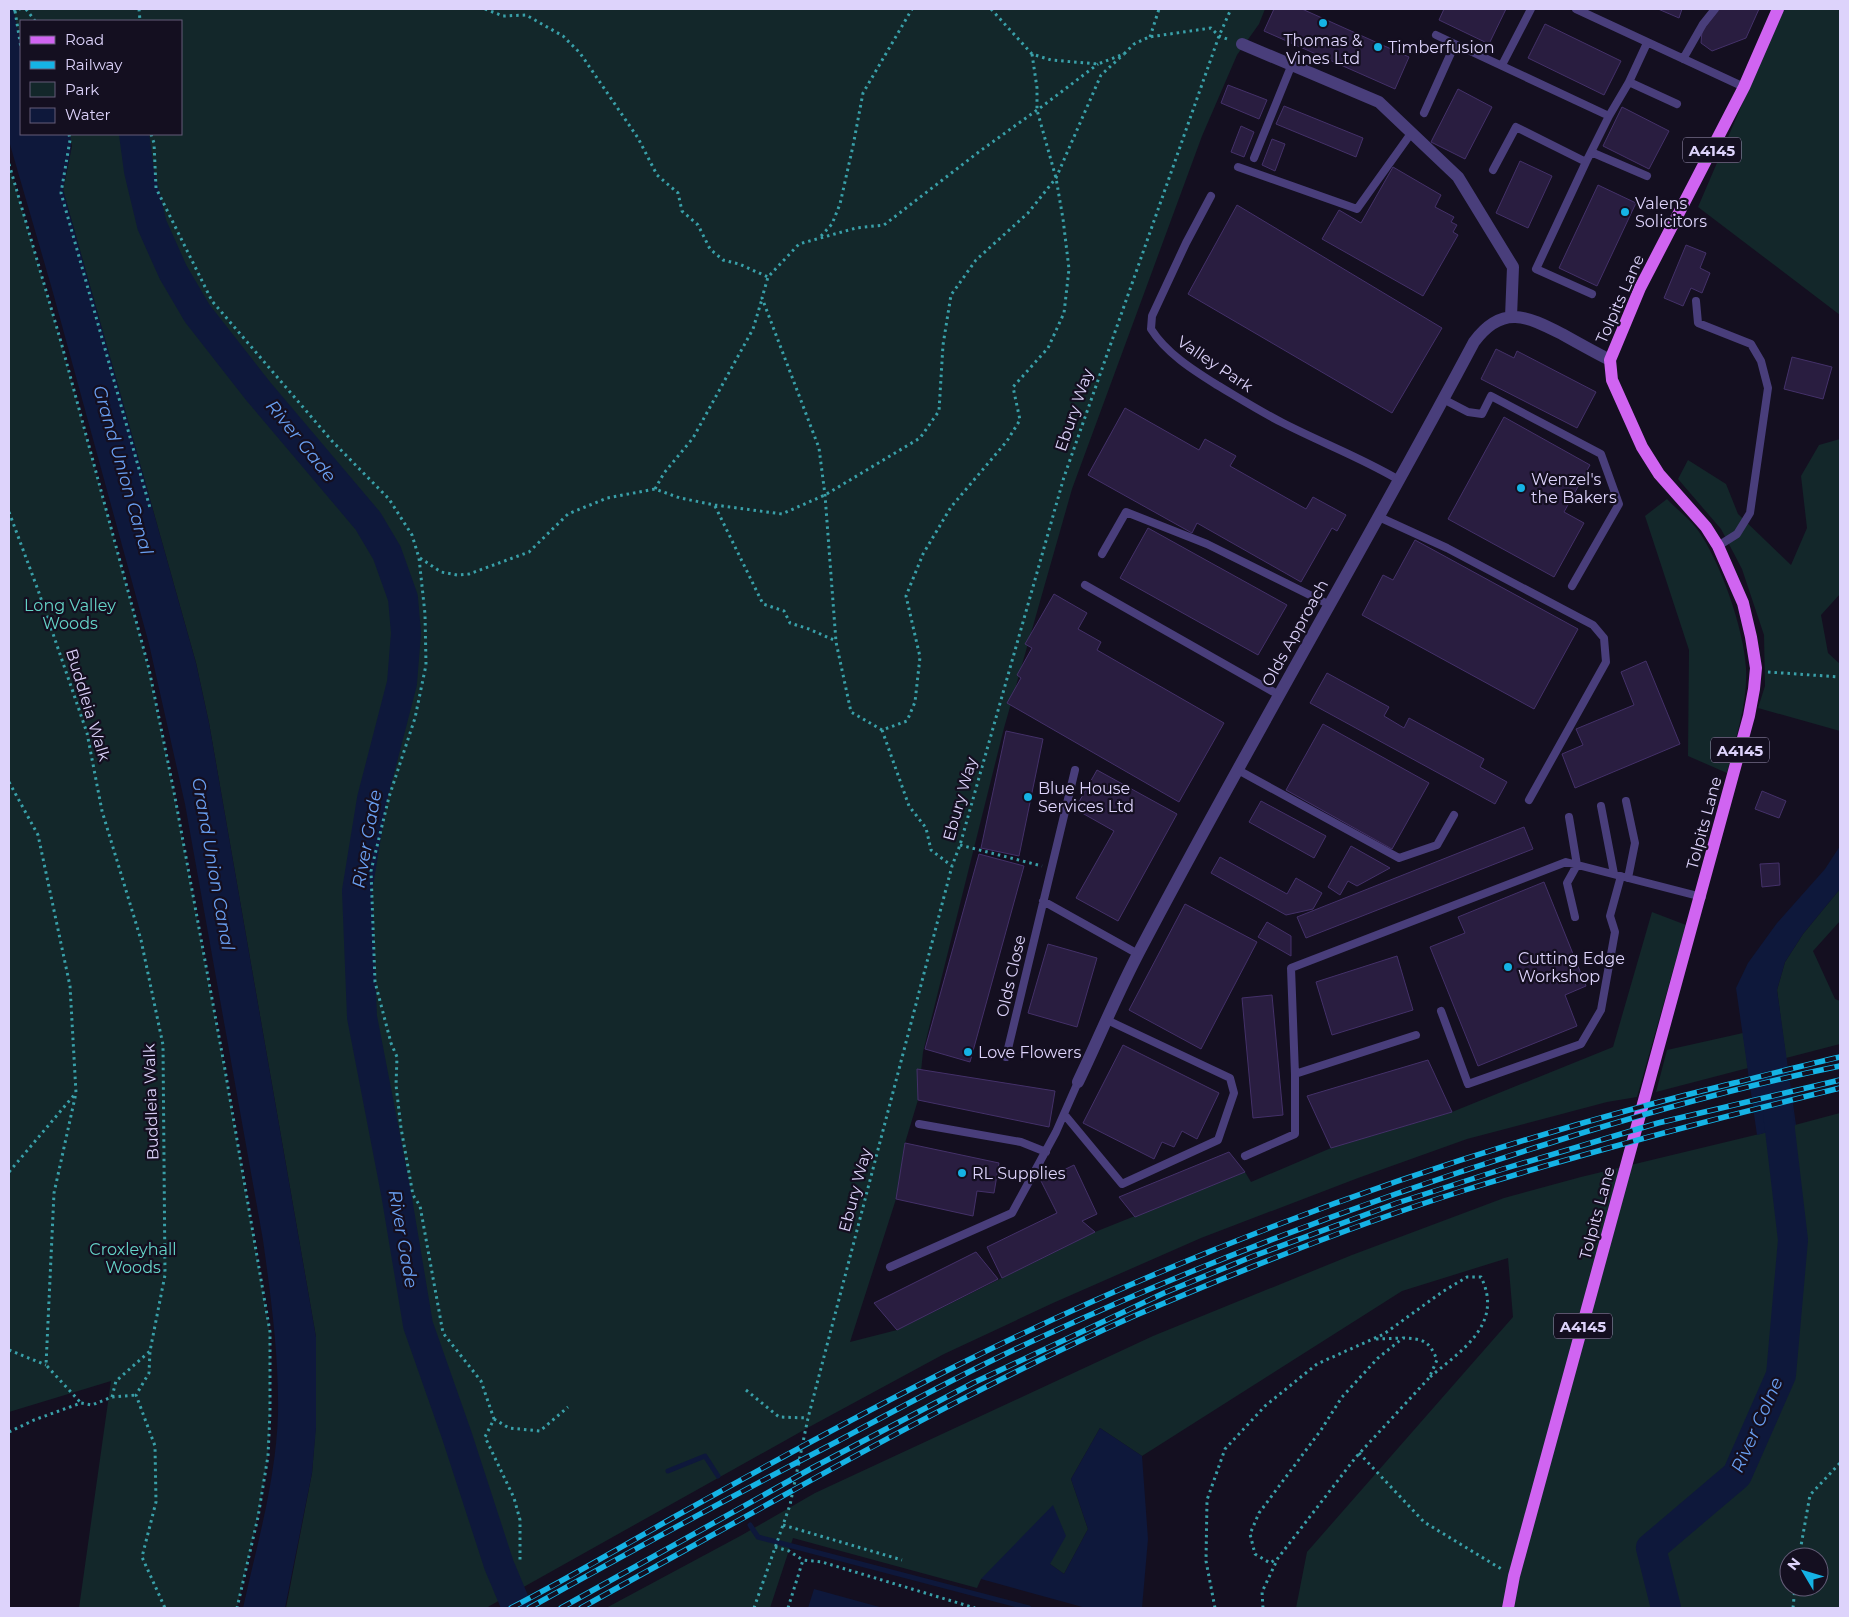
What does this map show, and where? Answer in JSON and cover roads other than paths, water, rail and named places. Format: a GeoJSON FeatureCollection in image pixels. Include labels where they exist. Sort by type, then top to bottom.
{"type":"FeatureCollection","features":[{"type":"Feature","properties":{"kind":"main road","name":"Tolpits Lane"},"geometry":{"type":"LineString","coordinates":[[1508,1608],[1514,1576],[1702,897],[1749,716],[1756,668],[1743,603],[1718,546],[1706,528],[1659,474],[1642,447],[1612,380],[1610,360],[1640,288],[1744,87],[1778,9]]}},
{"type":"Feature","properties":{"kind":"street"},"geometry":{"type":"LineString","coordinates":[[1242,44],[1379,102],[1458,177],[1513,267],[1511,317],[1530,318],[1610,360]]}},
{"type":"Feature","properties":{"kind":"street","name":"Olds Approach"},"geometry":{"type":"LineString","coordinates":[[1078,1082],[1138,954],[1279,695],[1400,480],[1474,342],[1482,332],[1498,320],[1511,317]]}},
{"type":"Feature","properties":{"kind":"lane"},"geometry":{"type":"LineString","coordinates":[[1502,65],[1531,9]]}},
{"type":"Feature","properties":{"kind":"lane"},"geometry":{"type":"LineString","coordinates":[[1576,9],[1744,87]]}},
{"type":"Feature","properties":{"kind":"lane"},"geometry":{"type":"LineString","coordinates":[[1683,59],[1703,24],[1715,9]]}},
{"type":"Feature","properties":{"kind":"lane"},"geometry":{"type":"LineString","coordinates":[[1436,35],[1609,116]]}},
{"type":"Feature","properties":{"kind":"lane"},"geometry":{"type":"LineString","coordinates":[[1592,294],[1536,269],[1586,162],[1609,116],[1629,82],[1647,43]]}},
{"type":"Feature","properties":{"kind":"lane"},"geometry":{"type":"LineString","coordinates":[[1424,113],[1455,44]]}},
{"type":"Feature","properties":{"kind":"lane"},"geometry":{"type":"LineString","coordinates":[[1254,158],[1292,64]]}},
{"type":"Feature","properties":{"kind":"lane"},"geometry":{"type":"LineString","coordinates":[[1629,82],[1677,104]]}},
{"type":"Feature","properties":{"kind":"lane"},"geometry":{"type":"LineString","coordinates":[[1493,170],[1516,127],[1586,162]]}},
{"type":"Feature","properties":{"kind":"lane"},"geometry":{"type":"LineString","coordinates":[[1238,167],[1357,209],[1412,132]]}},
{"type":"Feature","properties":{"kind":"lane"},"geometry":{"type":"LineString","coordinates":[[1591,152],[1647,176]]}},
{"type":"Feature","properties":{"kind":"lane","name":"Valley Park"},"geometry":{"type":"LineString","coordinates":[[1211,196],[1186,243],[1152,316],[1151,329],[1158,341],[1188,366],[1282,423],[1373,464],[1400,480]]}},
{"type":"Feature","properties":{"kind":"lane"},"geometry":{"type":"LineString","coordinates":[[1696,301],[1698,323],[1751,344],[1762,361],[1768,388],[1750,513],[1737,534],[1718,546]]}},
{"type":"Feature","properties":{"kind":"lane"},"geometry":{"type":"LineString","coordinates":[[1443,399],[1468,412],[1482,414],[1491,396],[1601,454],[1618,504],[1572,586]]}},
{"type":"Feature","properties":{"kind":"lane"},"geometry":{"type":"LineString","coordinates":[[1102,554],[1126,512],[1206,544],[1330,605]]}},
{"type":"Feature","properties":{"kind":"lane"},"geometry":{"type":"LineString","coordinates":[[1379,517],[1447,548],[1593,625],[1604,638],[1606,662],[1529,800]]}},
{"type":"Feature","properties":{"kind":"lane"},"geometry":{"type":"LineString","coordinates":[[1085,586],[1279,695]]}},
{"type":"Feature","properties":{"kind":"lane","name":"Olds Close"},"geometry":{"type":"LineString","coordinates":[[1006,1057],[1076,770]]}},
{"type":"Feature","properties":{"kind":"lane"},"geometry":{"type":"LineString","coordinates":[[1238,770],[1399,858],[1437,845],[1454,815]]}},
{"type":"Feature","properties":{"kind":"lane"},"geometry":{"type":"LineString","coordinates":[[1441,1011],[1468,1084],[1581,1044],[1601,1010],[1615,932],[1610,916],[1621,876],[1635,843],[1626,801]]}},
{"type":"Feature","properties":{"kind":"lane"},"geometry":{"type":"LineString","coordinates":[[1601,806],[1621,876]]}},
{"type":"Feature","properties":{"kind":"lane"},"geometry":{"type":"LineString","coordinates":[[1568,817],[1577,865],[1567,882],[1575,917]]}},
{"type":"Feature","properties":{"kind":"lane"},"geometry":{"type":"LineString","coordinates":[[1246,1156],[1295,1134],[1291,968],[1566,862],[1702,897]]}},
{"type":"Feature","properties":{"kind":"lane"},"geometry":{"type":"LineString","coordinates":[[1043,901],[1138,954]]}},
{"type":"Feature","properties":{"kind":"lane"},"geometry":{"type":"LineString","coordinates":[[1064,1114],[1122,1184],[1218,1140],[1234,1093],[1230,1078],[1107,1020]]}},
{"type":"Feature","properties":{"kind":"lane"},"geometry":{"type":"LineString","coordinates":[[1295,1074],[1416,1035]]}},
{"type":"Feature","properties":{"kind":"lane"},"geometry":{"type":"LineString","coordinates":[[890,1267],[1012,1213],[1046,1152],[1078,1082]]}},
{"type":"Feature","properties":{"kind":"lane"},"geometry":{"type":"LineString","coordinates":[[919,1124],[1022,1142],[1046,1152]]}},
{"type":"Feature","properties":{"kind":"water","name":"Grand Union Canal"},"geometry":{"type":"Polygon","coordinates":[[[9,9],[13,9],[20,40],[20,135],[70,135],[70,155],[63,190],[196,663],[209,723],[316,1337],[316,1428],[312,1473],[285,1608],[243,1608],[260,1536],[274,1463],[278,1414],[276,1349],[263,1240],[185,804],[149,644],[52,289],[9,141],[9,9]]]}},
{"type":"Feature","properties":{"kind":"water"},"geometry":{"type":"Polygon","coordinates":[[[1840,846],[1840,889],[1803,934],[1785,962],[1777,990],[1796,1125],[1757,1135],[1736,988],[1748,963],[1777,923],[1825,869],[1840,846]]]}},
{"type":"Feature","properties":{"kind":"water"},"geometry":{"type":"Polygon","coordinates":[[[1100,1428],[1142,1456],[1148,1539],[1142,1608],[1086,1608],[981,1579],[1053,1505],[1066,1536],[1050,1564],[1064,1574],[1088,1529],[1071,1479],[1100,1428]]]}},
{"type":"Feature","properties":{"kind":"water"},"geometry":{"type":"Polygon","coordinates":[[[814,1589],[883,1608],[808,1608],[814,1589]]]}},
{"type":"Feature","properties":{"kind":"waterway","name":"River Gade"},"geometry":{"type":"LineString","coordinates":[[134,135],[139,171],[152,225],[173,272],[197,313],[258,391],[368,521],[387,553],[403,598],[406,633],[402,683],[372,799],[357,891],[362,1017],[396,1193],[418,1325],[499,1565],[517,1608]]}},
{"type":"Feature","properties":{"kind":"waterway","name":"River Colne"},"geometry":{"type":"LineString","coordinates":[[1666,1608],[1651,1548],[1737,1475],[1781,1375],[1793,1240],[1778,1113]]}},
{"type":"Feature","properties":{"kind":"waterway"},"geometry":{"type":"LineString","coordinates":[[668,1471],[705,1456],[718,1476]]}},
{"type":"Feature","properties":{"kind":"waterway"},"geometry":{"type":"LineString","coordinates":[[750,1525],[758,1537],[1029,1608]]}},
{"type":"Feature","properties":{"kind":"railway"},"geometry":{"type":"LineString","coordinates":[[511,1608],[746,1477],[958,1365],[1051,1320],[1146,1278],[1338,1202],[1436,1168],[1534,1137],[1634,1109],[1840,1057]]}},
{"type":"Feature","properties":{"kind":"railway"},"geometry":{"type":"LineString","coordinates":[[529,1608],[644,1544],[916,1399],[1021,1346],[1171,1280],[1296,1230],[1486,1163],[1694,1101],[1840,1066]]}},
{"type":"Feature","properties":{"kind":"railway"},"geometry":{"type":"LineString","coordinates":[[561,1608],[814,1467],[973,1383],[1164,1293],[1251,1257],[1397,1203],[1503,1169],[1658,1123],[1840,1080]]}},
{"type":"Feature","properties":{"kind":"railway"},"geometry":{"type":"LineString","coordinates":[[581,1608],[955,1403],[1044,1358],[1134,1316],[1215,1282],[1296,1249],[1462,1191],[1650,1136],[1840,1088]]}},
{"type":"Feature","properties":{"kind":"place","name":"Thomas & Vines Ltd"},"geometry":{"type":"Point","coordinates":[1323,23]}},
{"type":"Feature","properties":{"kind":"place","name":"Timberfusion"},"geometry":{"type":"Point","coordinates":[1378,47]}},
{"type":"Feature","properties":{"kind":"place","name":"Valens Solicitors"},"geometry":{"type":"Point","coordinates":[1625,212]}},
{"type":"Feature","properties":{"kind":"place","name":"Wenzel's the Bakers"},"geometry":{"type":"Point","coordinates":[1521,488]}},
{"type":"Feature","properties":{"kind":"place","name":"Blue House Services Ltd"},"geometry":{"type":"Point","coordinates":[1028,797]}},
{"type":"Feature","properties":{"kind":"place","name":"Cutting Edge Workshop"},"geometry":{"type":"Point","coordinates":[1508,967]}},
{"type":"Feature","properties":{"kind":"place","name":"Love Flowers"},"geometry":{"type":"Point","coordinates":[968,1052]}},
{"type":"Feature","properties":{"kind":"place","name":"RL Supplies"},"geometry":{"type":"Point","coordinates":[962,1173]}},
{"type":"Feature","properties":{"kind":"park label","name":"Long Valley Woods"},"geometry":{"type":"Point","coordinates":[70,614]}},
{"type":"Feature","properties":{"kind":"park label","name":"Croxleyhall Woods"},"geometry":{"type":"Point","coordinates":[133,1258]}}]}
